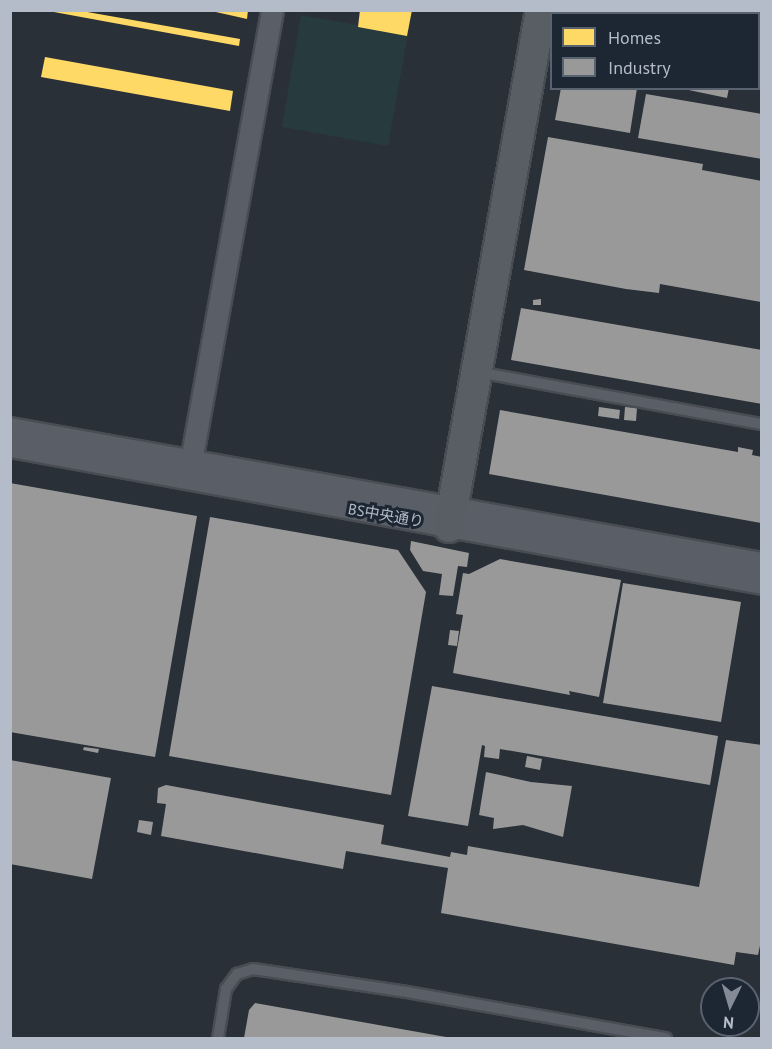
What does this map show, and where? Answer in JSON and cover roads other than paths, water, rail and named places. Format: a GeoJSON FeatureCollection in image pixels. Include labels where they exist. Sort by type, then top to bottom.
{"type":"FeatureCollection","features":[{"type":"Feature","properties":{"kind":"street"},"geometry":{"type":"LineString","coordinates":[[191,461],[272,10]]}},
{"type":"Feature","properties":{"kind":"street"},"geometry":{"type":"LineString","coordinates":[[450,517],[541,10]]}},
{"type":"Feature","properties":{"kind":"street","name":"BS中央通り"},"geometry":{"type":"LineString","coordinates":[[10,428],[191,461],[762,583]]}},
{"type":"Feature","properties":{"kind":"street","name":"BS中央通り"},"geometry":{"type":"LineString","coordinates":[[10,446],[450,517],[762,563]]}},
{"type":"Feature","properties":{"kind":"lane"},"geometry":{"type":"LineString","coordinates":[[475,372],[762,424]]}},
{"type":"Feature","properties":{"kind":"lane"},"geometry":{"type":"LineString","coordinates":[[218,1038],[226,989],[237,974],[253,969],[407,992],[666,1038]]}}]}
